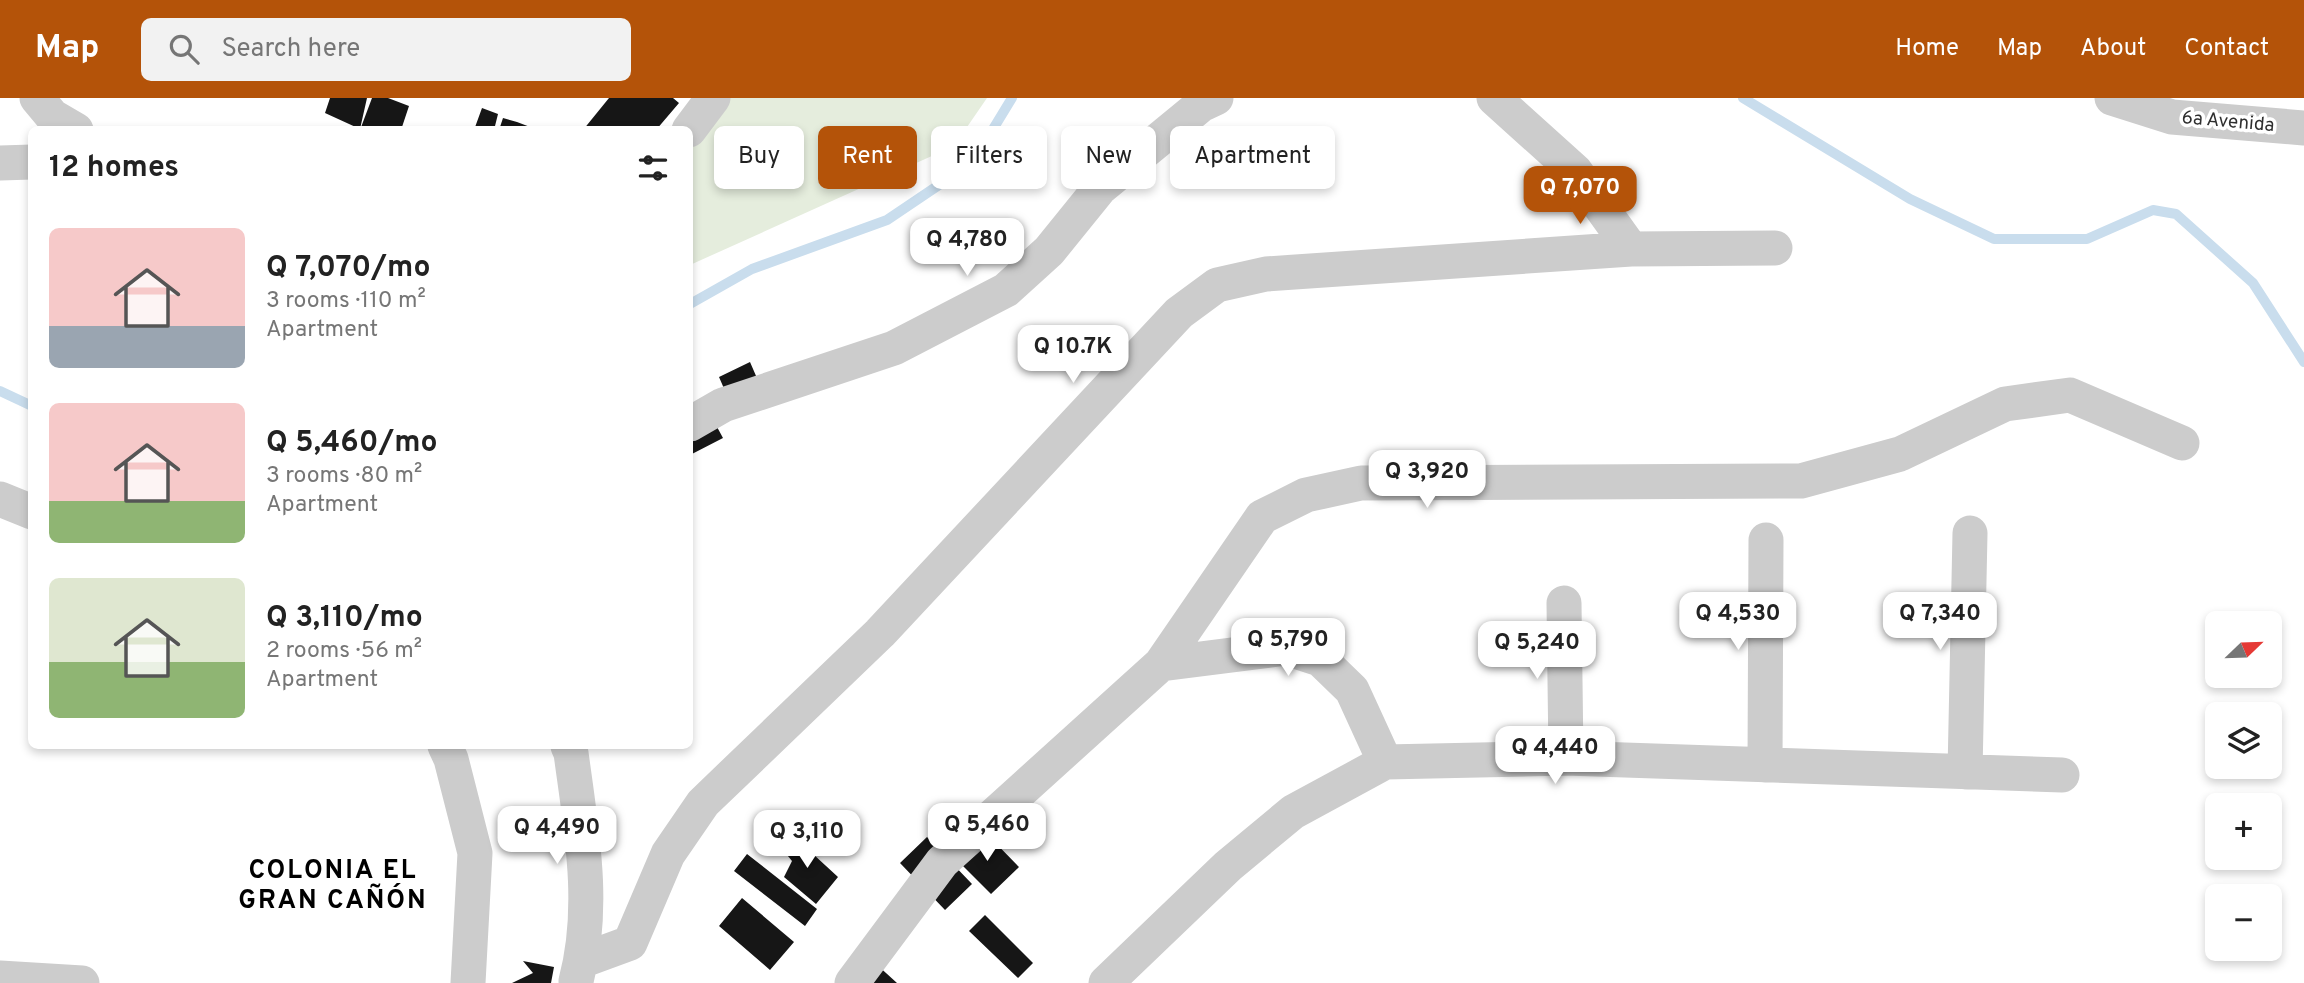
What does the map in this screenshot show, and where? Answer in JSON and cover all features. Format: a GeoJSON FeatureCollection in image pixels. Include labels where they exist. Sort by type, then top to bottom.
{"type":"FeatureCollection","features":[{"type":"Feature","properties":{"kind":"street"},"geometry":{"type":"LineString","coordinates":[[37,98],[52,116],[69,126]]}},
{"type":"Feature","properties":{"kind":"street"},"geometry":{"type":"LineString","coordinates":[[692,126],[713,98]]}},
{"type":"Feature","properties":{"kind":"street"},"geometry":{"type":"LineString","coordinates":[[693,422],[723,405],[894,348],[1006,290],[1049,251],[1100,188],[1201,104],[1216,98]]}},
{"type":"Feature","properties":{"kind":"street"},"geometry":{"type":"LineString","coordinates":[[1494,98],[1575,171],[1631,249]]}},
{"type":"Feature","properties":{"kind":"street","name":"6a Avenida"},"geometry":{"type":"LineString","coordinates":[[2112,98],[2172,117],[2304,128]]}},
{"type":"Feature","properties":{"kind":"street"},"geometry":{"type":"LineString","coordinates":[[0,163],[28,162]]}},
{"type":"Feature","properties":{"kind":"street"},"geometry":{"type":"LineString","coordinates":[[578,972],[630,943],[668,854],[703,803],[880,633],[1179,313],[1217,285],[1266,274],[1631,249],[1774,248]]}},
{"type":"Feature","properties":{"kind":"street"},"geometry":{"type":"LineString","coordinates":[[852,983],[942,862],[1161,664],[1262,517],[1306,495],[1361,483],[1801,481],[1900,454],[2005,404],[2070,395],[2182,443]]}},
{"type":"Feature","properties":{"kind":"street"},"geometry":{"type":"LineString","coordinates":[[0,499],[28,510]]}},
{"type":"Feature","properties":{"kind":"street"},"geometry":{"type":"LineString","coordinates":[[1965,772],[1970,533]]}},
{"type":"Feature","properties":{"kind":"street"},"geometry":{"type":"LineString","coordinates":[[1765,765],[1766,540]]}},
{"type":"Feature","properties":{"kind":"street"},"geometry":{"type":"LineString","coordinates":[[1564,603],[1566,758]]}},
{"type":"Feature","properties":{"kind":"street"},"geometry":{"type":"LineString","coordinates":[[1161,664],[1286,648],[1320,659],[1352,690],[1385,762]]}},
{"type":"Feature","properties":{"kind":"street"},"geometry":{"type":"LineString","coordinates":[[446,749],[475,853],[468,983]]}},
{"type":"Feature","properties":{"kind":"street"},"geometry":{"type":"LineString","coordinates":[[569,749],[586,871],[578,972]]}},
{"type":"Feature","properties":{"kind":"street"},"geometry":{"type":"LineString","coordinates":[[1106,983],[1228,866],[1293,812],[1385,762],[1566,758],[2062,775]]}},
{"type":"Feature","properties":{"kind":"street"},"geometry":{"type":"LineString","coordinates":[[0,978],[82,983]]}},
{"type":"Feature","properties":{"kind":"green space"},"geometry":{"type":"Polygon","coordinates":[[[724,98],[987,98],[968,126],[931,126],[931,156],[917,163],[917,126],[818,126],[818,189],[859,189],[693,264],[693,131],[724,98]]]}},
{"type":"Feature","properties":{"kind":"building"},"geometry":{"type":"Polygon","coordinates":[[[330,98],[367,98],[361,126],[353,126],[325,113],[330,98]]]}},
{"type":"Feature","properties":{"kind":"building"},"geometry":{"type":"Polygon","coordinates":[[[372,98],[388,98],[409,106],[402,126],[362,126],[372,98]]]}},
{"type":"Feature","properties":{"kind":"building"},"geometry":{"type":"Polygon","coordinates":[[[609,98],[673,98],[679,103],[659,126],[586,126],[609,98]]]}},
{"type":"Feature","properties":{"kind":"building"},"geometry":{"type":"Polygon","coordinates":[[[482,108],[498,114],[495,126],[475,126],[482,108]]]}},
{"type":"Feature","properties":{"kind":"building"},"geometry":{"type":"Polygon","coordinates":[[[503,118],[528,126],[500,126],[503,118]]]}},
{"type":"Feature","properties":{"kind":"building"},"geometry":{"type":"Polygon","coordinates":[[[750,362],[763,392],[732,407],[719,377],[750,362]]]}},
{"type":"Feature","properties":{"kind":"building"},"geometry":{"type":"Polygon","coordinates":[[[703,401],[723,438],[693,453],[693,403],[703,401]]]}},
{"type":"Feature","properties":{"kind":"building"},"geometry":{"type":"Polygon","coordinates":[[[788,831],[838,877],[816,904],[784,877],[792,861],[779,845],[788,831]]]}},
{"type":"Feature","properties":{"kind":"building"},"geometry":{"type":"Polygon","coordinates":[[[984,831],[1019,867],[991,894],[956,859],[984,831]]]}},
{"type":"Feature","properties":{"kind":"building"},"geometry":{"type":"Polygon","coordinates":[[[927,837],[972,884],[945,910],[900,863],[927,837]]]}},
{"type":"Feature","properties":{"kind":"building"},"geometry":{"type":"Polygon","coordinates":[[[747,854],[817,909],[805,926],[734,871],[747,854]]]}},
{"type":"Feature","properties":{"kind":"building"},"geometry":{"type":"Polygon","coordinates":[[[742,898],[794,942],[770,970],[719,926],[742,898]]]}},
{"type":"Feature","properties":{"kind":"building"},"geometry":{"type":"Polygon","coordinates":[[[985,915],[1033,963],[1018,978],[969,931],[985,915]]]}},
{"type":"Feature","properties":{"kind":"building"},"geometry":{"type":"Polygon","coordinates":[[[523,961],[554,967],[551,983],[512,983],[533,973],[523,961]]]}},
{"type":"Feature","properties":{"kind":"building"},"geometry":{"type":"Polygon","coordinates":[[[875,963],[897,983],[856,983],[875,963]]]}},
{"type":"Feature","properties":{"kind":"waterway"},"geometry":{"type":"LineString","coordinates":[[693,302],[752,269],[887,220],[973,162],[1012,98]]}},
{"type":"Feature","properties":{"kind":"waterway"},"geometry":{"type":"LineString","coordinates":[[1743,98],[1910,199],[1994,239],[2087,239],[2153,210],[2176,214],[2253,283],[2304,362]]}},
{"type":"Feature","properties":{"kind":"waterway"},"geometry":{"type":"LineString","coordinates":[[0,391],[28,404]]}},
{"type":"Feature","properties":{"kind":"district","name":"COLONIA EL GRAN CAÑÓN"},"geometry":{"type":"Point","coordinates":[333,886]}}]}
